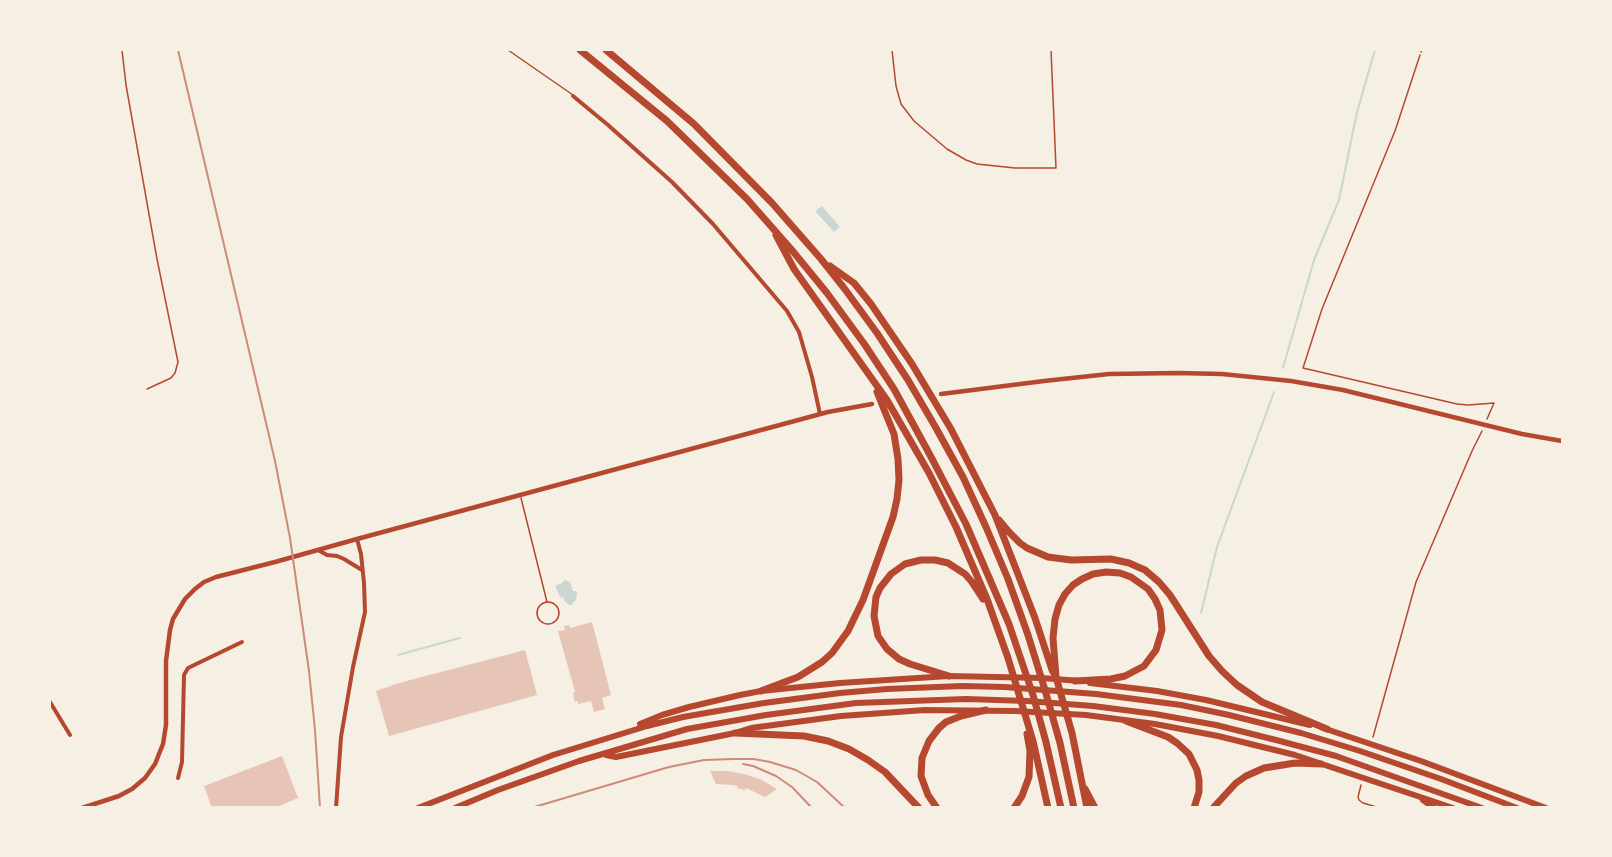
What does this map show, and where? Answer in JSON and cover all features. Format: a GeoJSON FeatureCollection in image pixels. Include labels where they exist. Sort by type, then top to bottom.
{"type":"FeatureCollection","features":[{"type":"Feature","properties":{"kind":"highway"},"geometry":{"type":"LineString","coordinates":[[580,50],[667,122],[773,227],[827,293],[894,389],[966,524],[1022,658],[1044,732],[1061,807]]}},
{"type":"Feature","properties":{"kind":"highway"},"geometry":{"type":"LineString","coordinates":[[606,50],[666,99],[714,143],[772,203],[821,259],[898,364],[954,461],[998,553],[1036,659],[1057,733],[1074,807]]}},
{"type":"Feature","properties":{"kind":"highway"},"geometry":{"type":"LineString","coordinates":[[773,227],[794,269],[892,409],[934,482],[969,555],[1008,658],[1026,717],[1030,751],[1029,777],[1022,796],[1014,807]]}},
{"type":"Feature","properties":{"kind":"highway"},"geometry":{"type":"LineString","coordinates":[[821,259],[854,283],[899,344],[951,429],[995,515],[1052,660],[1072,733],[1087,807]]}},
{"type":"Feature","properties":{"kind":"highway"},"geometry":{"type":"LineString","coordinates":[[761,691],[798,677],[832,653],[855,618],[884,542],[897,500],[899,470],[894,434],[873,381]]}},
{"type":"Feature","properties":{"kind":"highway"},"geometry":{"type":"LineString","coordinates":[[995,515],[1020,543],[1047,557],[1071,560],[1111,558],[1145,570],[1170,594],[1209,656],[1237,685],[1270,706],[1327,729],[1546,807]]}},
{"type":"Feature","properties":{"kind":"highway"},"geometry":{"type":"LineString","coordinates":[[949,676],[910,664],[893,655],[882,642],[875,627],[874,607],[885,580],[897,569],[915,561],[935,560],[948,563],[969,579],[993,616]]}},
{"type":"Feature","properties":{"kind":"highway"},"geometry":{"type":"LineString","coordinates":[[1052,660],[1057,611],[1065,594],[1078,581],[1093,574],[1113,572],[1131,577],[1148,589],[1158,605],[1162,622],[1158,644],[1149,661],[1139,669],[1118,678],[1076,681]]}},
{"type":"Feature","properties":{"kind":"highway"},"geometry":{"type":"LineString","coordinates":[[609,737],[662,715],[761,691],[865,680],[949,676],[1014,676],[1157,691],[1206,700],[1327,729]]}},
{"type":"Feature","properties":{"kind":"highway"},"geometry":{"type":"LineString","coordinates":[[418,807],[553,755],[683,717],[772,701],[840,693],[962,686],[1071,691],[1181,705],[1277,726],[1374,755],[1517,807]]}},
{"type":"Feature","properties":{"kind":"highway"},"geometry":{"type":"LineString","coordinates":[[455,807],[602,754],[687,729],[766,715],[856,703],[939,699],[1027,701],[1130,710],[1191,720],[1342,758],[1482,807]]}},
{"type":"Feature","properties":{"kind":"highway"},"geometry":{"type":"LineString","coordinates":[[602,754],[616,757],[768,725],[841,716],[925,710],[986,710],[1086,715],[1184,729],[1288,753],[1453,807]]}},
{"type":"Feature","properties":{"kind":"highway"},"geometry":{"type":"LineString","coordinates":[[938,807],[928,795],[921,776],[924,750],[933,734],[946,722],[986,710]]}},
{"type":"Feature","properties":{"kind":"highway"},"geometry":{"type":"LineString","coordinates":[[1126,720],[1168,737],[1189,754],[1199,780],[1199,792],[1194,807]]}},
{"type":"Feature","properties":{"kind":"highway"},"geometry":{"type":"LineString","coordinates":[[1028,732],[1048,807]]}},
{"type":"Feature","properties":{"kind":"highway"},"geometry":{"type":"LineString","coordinates":[[735,733],[804,736],[828,741],[849,749],[885,772],[919,807]]}},
{"type":"Feature","properties":{"kind":"highway"},"geometry":{"type":"LineString","coordinates":[[1213,807],[1236,783],[1264,768],[1295,763],[1321,764]]}},
{"type":"Feature","properties":{"kind":"highway"},"geometry":{"type":"LineString","coordinates":[[1083,784],[1095,807]]}},
{"type":"Feature","properties":{"kind":"highway"},"geometry":{"type":"LineString","coordinates":[[1417,796],[1434,807]]}},
{"type":"Feature","properties":{"kind":"street"},"geometry":{"type":"LineString","coordinates":[[573,96],[672,182],[713,224],[787,311],[799,332],[820,414]]}},
{"type":"Feature","properties":{"kind":"street"},"geometry":{"type":"LineString","coordinates":[[941,394],[1100,375],[1222,374],[1332,388],[1563,441]]}},
{"type":"Feature","properties":{"kind":"street"},"geometry":{"type":"LineString","coordinates":[[81,807],[119,796],[132,789],[145,778],[155,764],[163,744],[166,725],[166,661],[170,630],[173,619],[185,599],[204,582],[838,409],[872,404]]}},
{"type":"Feature","properties":{"kind":"street"},"geometry":{"type":"LineString","coordinates":[[336,807],[341,737],[365,612],[366,596],[357,539]]}},
{"type":"Feature","properties":{"kind":"street"},"geometry":{"type":"LineString","coordinates":[[317,550],[344,559],[363,570]]}},
{"type":"Feature","properties":{"kind":"street"},"geometry":{"type":"LineString","coordinates":[[178,778],[182,762],[184,675],[188,668],[242,642]]}},
{"type":"Feature","properties":{"kind":"street"},"geometry":{"type":"LineString","coordinates":[[50,702],[70,735]]}},
{"type":"Feature","properties":{"kind":"lane"},"geometry":{"type":"LineString","coordinates":[[508,50],[573,96]]}},
{"type":"Feature","properties":{"kind":"lane"},"geometry":{"type":"LineString","coordinates":[[521,495],[547,602]]}},
{"type":"Feature","properties":{"kind":"lane"},"geometry":{"type":"LineString","coordinates":[[547,602],[555,604],[559,615],[554,622],[547,624],[540,621],[536,612],[539,606],[547,602]]}},
{"type":"Feature","properties":{"kind":"path"},"geometry":{"type":"LineString","coordinates":[[122,50],[126,85],[155,248],[178,362],[171,378],[147,390]]}},
{"type":"Feature","properties":{"kind":"path"},"geometry":{"type":"LineString","coordinates":[[892,50],[896,86],[901,104],[914,121],[947,149],[977,164],[1015,168],[1056,168],[1051,50]]}},
{"type":"Feature","properties":{"kind":"path"},"geometry":{"type":"LineString","coordinates":[[1377,722],[1416,582],[1494,403],[1457,404],[1303,368],[1326,299],[1395,131],[1422,51]]}},
{"type":"Feature","properties":{"kind":"path"},"geometry":{"type":"LineString","coordinates":[[1358,797],[1363,803],[1380,807]]}},
{"type":"Feature","properties":{"kind":"shaded area"},"geometry":{"type":"Polygon","coordinates":[[[822,206],[840,227],[834,232],[815,211],[822,206]]]}},
{"type":"Feature","properties":{"kind":"shaded area"},"geometry":{"type":"Polygon","coordinates":[[[565,580],[570,582],[573,591],[577,594],[576,600],[571,605],[560,597],[556,588],[556,585],[565,580]]]}},
{"type":"Feature","properties":{"kind":"building"},"geometry":{"type":"Polygon","coordinates":[[[592,622],[611,695],[602,698],[605,709],[594,712],[591,701],[578,704],[578,701],[575,702],[573,693],[575,692],[558,631],[565,630],[564,626],[569,625],[570,628],[592,622]]]}},
{"type":"Feature","properties":{"kind":"building"},"geometry":{"type":"Polygon","coordinates":[[[525,650],[537,695],[389,736],[376,691],[525,650]]]}},
{"type":"Feature","properties":{"kind":"building"},"geometry":{"type":"Polygon","coordinates":[[[282,756],[298,798],[274,808],[212,808],[204,786],[282,756]]]}},
{"type":"Feature","properties":{"kind":"building"},"geometry":{"type":"Polygon","coordinates":[[[710,771],[744,774],[760,779],[777,789],[765,797],[746,788],[745,790],[737,788],[738,786],[716,784],[710,771]]]}},
{"type":"Feature","properties":{"kind":"waterway"},"geometry":{"type":"LineString","coordinates":[[1283,368],[1314,260],[1339,200],[1357,112],[1375,50]]}},
{"type":"Feature","properties":{"kind":"waterway"},"geometry":{"type":"LineString","coordinates":[[1201,613],[1217,547],[1274,392]]}},
{"type":"Feature","properties":{"kind":"waterway"},"geometry":{"type":"LineString","coordinates":[[398,655],[460,638]]}},
{"type":"Feature","properties":{"kind":"railway"},"geometry":{"type":"LineString","coordinates":[[178,50],[275,461],[290,538],[309,671],[320,808]]}},
{"type":"Feature","properties":{"kind":"railway"},"geometry":{"type":"LineString","coordinates":[[531,808],[669,767],[704,760],[734,759],[754,759],[796,770],[817,782],[845,808]]}},
{"type":"Feature","properties":{"kind":"railway"},"geometry":{"type":"LineString","coordinates":[[743,764],[776,776],[792,787],[812,808]]}}]}
